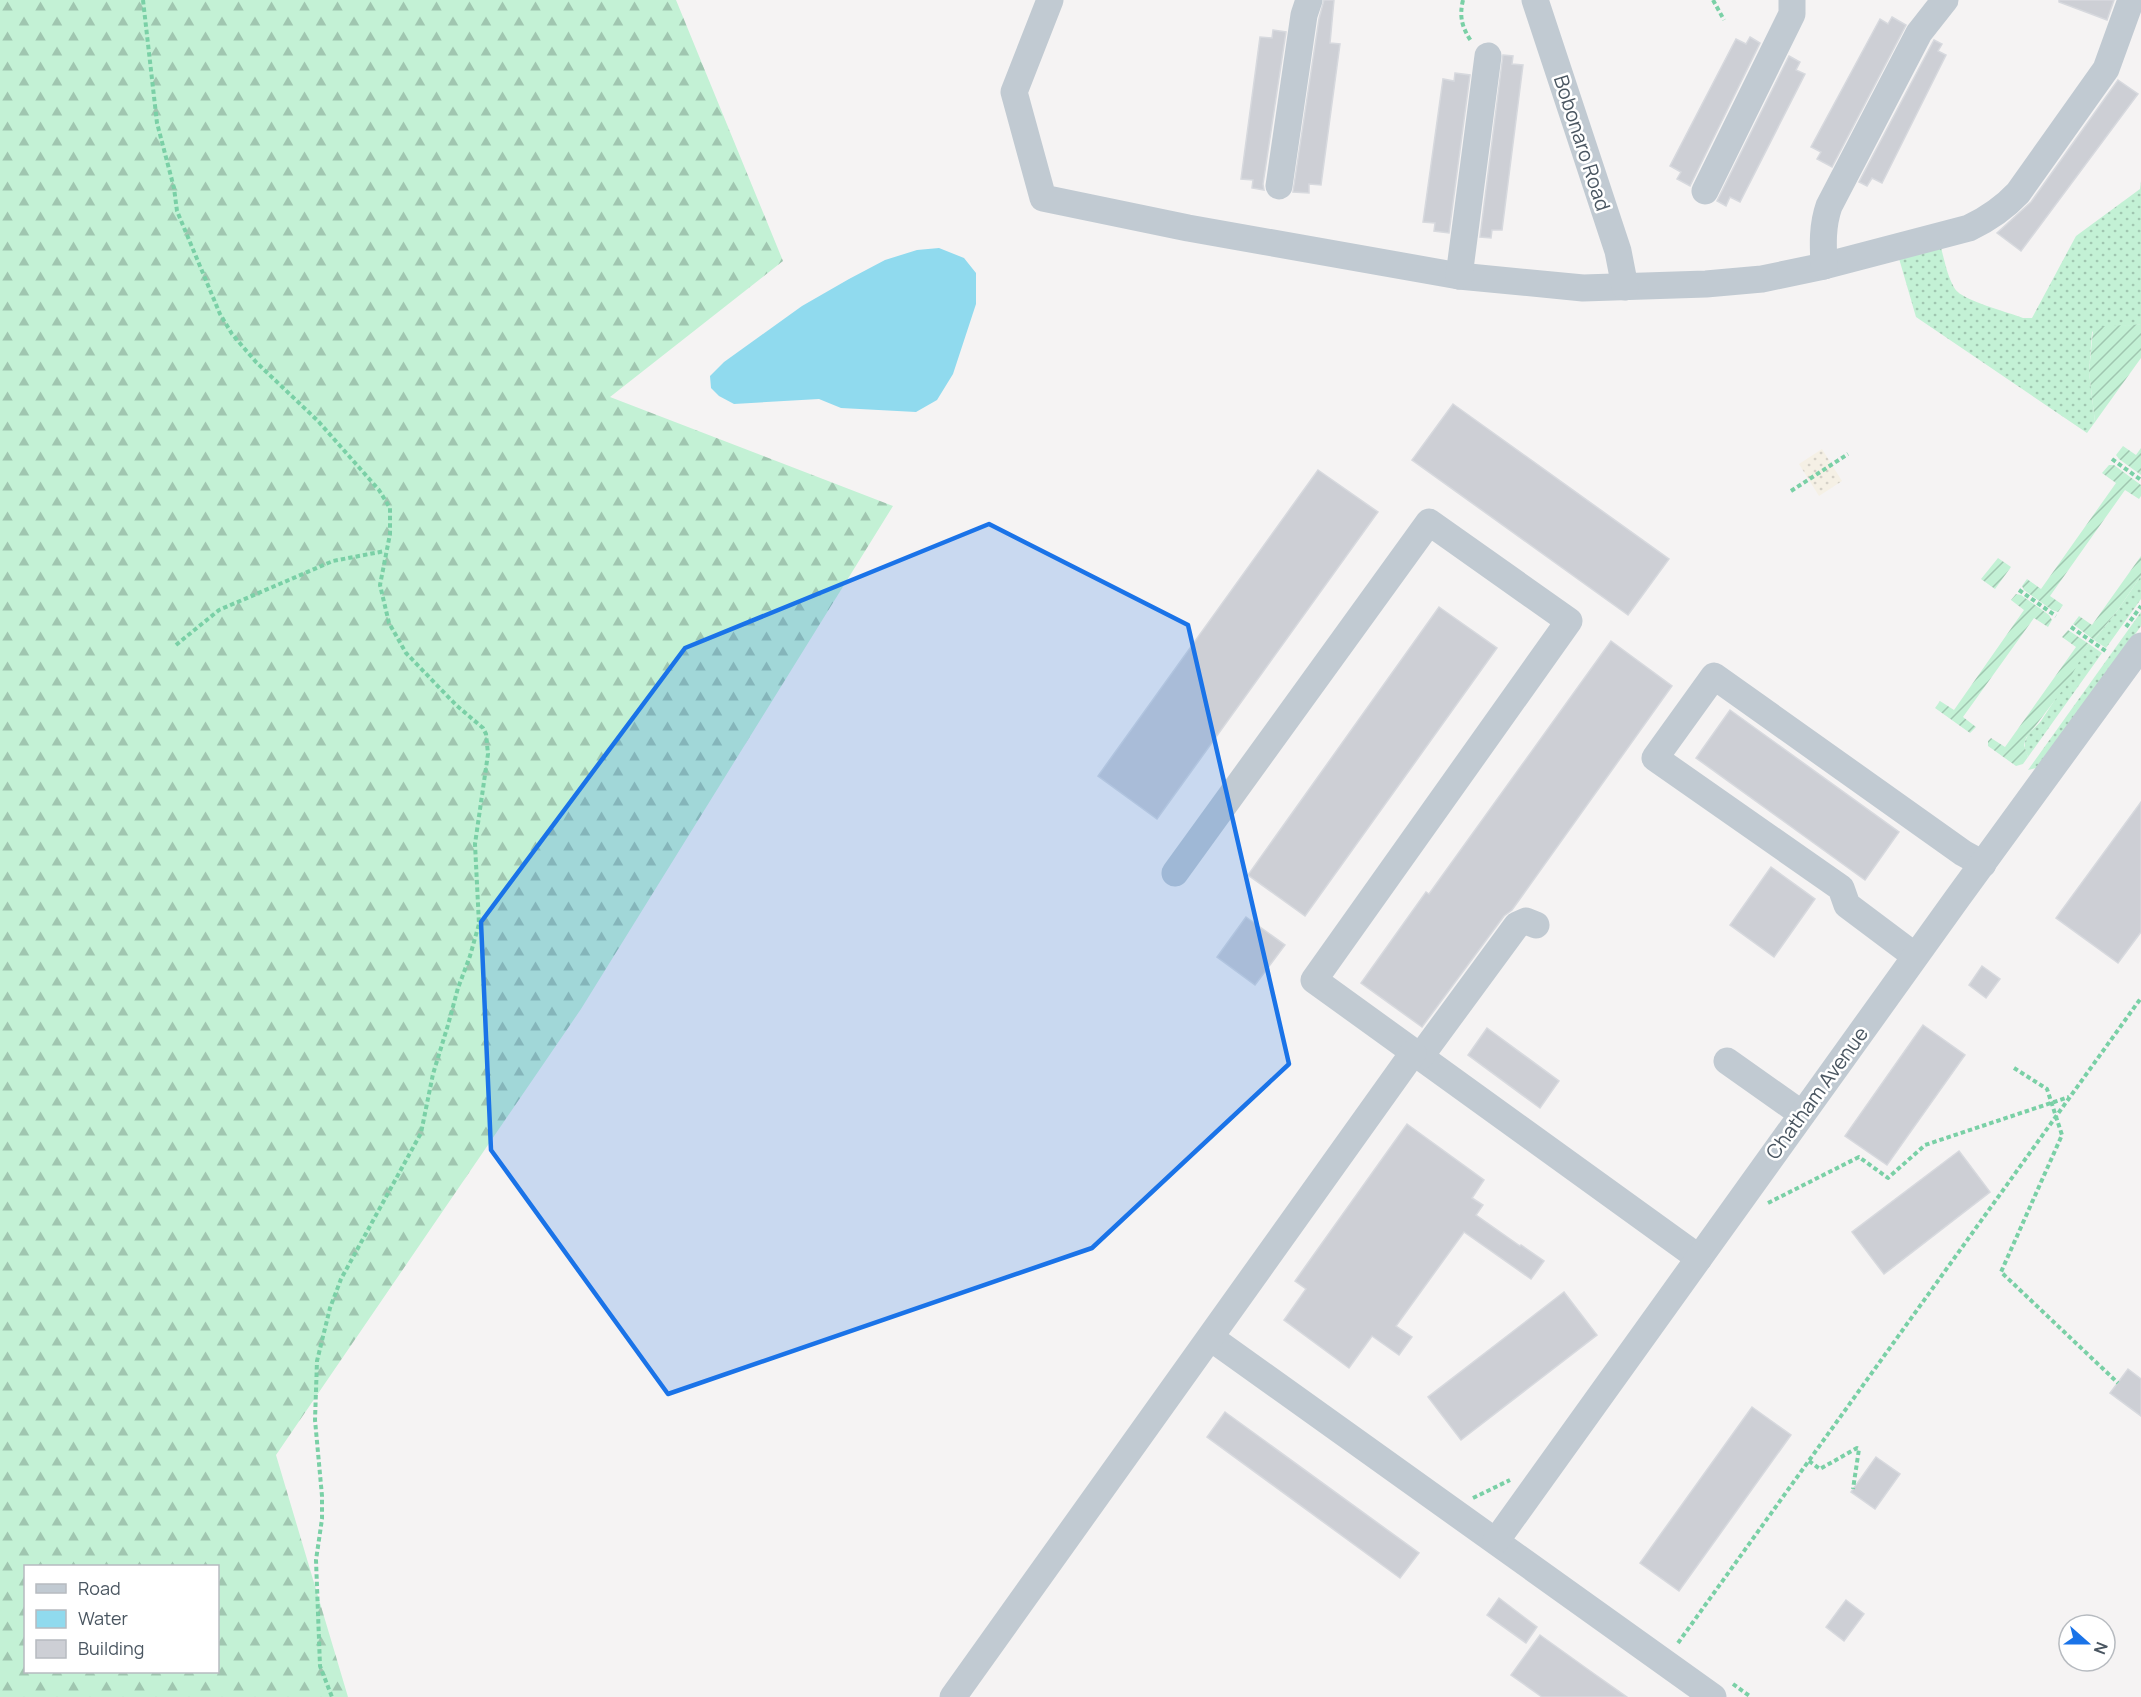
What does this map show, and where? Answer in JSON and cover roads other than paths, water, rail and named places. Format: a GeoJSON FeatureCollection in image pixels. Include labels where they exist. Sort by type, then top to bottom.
{"type":"FeatureCollection","features":[{"type":"Feature","properties":{"kind":"lane"},"geometry":{"type":"LineString","coordinates":[[1050,0],[1014,92],[1042,198],[1188,228],[1459,276],[1583,288],[1762,279],[1824,266],[1969,228],[1994,215],[2018,193],[2106,69],[2131,0]]}},
{"type":"Feature","properties":{"kind":"lane"},"geometry":{"type":"LineString","coordinates":[[1279,186],[1304,15],[1309,0]]}},
{"type":"Feature","properties":{"kind":"lane"},"geometry":{"type":"LineString","coordinates":[[1705,191],[1792,14],[1792,0]]}},
{"type":"Feature","properties":{"kind":"lane"},"geometry":{"type":"LineString","coordinates":[[1824,266],[1823,237],[1825,217],[1829,206],[1919,33],[1945,0]]}},
{"type":"Feature","properties":{"kind":"lane","name":"Bobonaro Road"},"geometry":{"type":"LineString","coordinates":[[1538,1],[1618,251],[1625,287]]}},
{"type":"Feature","properties":{"kind":"lane"},"geometry":{"type":"LineString","coordinates":[[1459,276],[1488,56]]}},
{"type":"Feature","properties":{"kind":"lane"},"geometry":{"type":"LineString","coordinates":[[1175,873],[1429,522],[1569,621],[1314,980],[1699,1258]]}},
{"type":"Feature","properties":{"kind":"lane","name":"Chatham Avenue"},"geometry":{"type":"LineString","coordinates":[[1496,1541],[1915,956],[2141,646]]}},
{"type":"Feature","properties":{"kind":"lane"},"geometry":{"type":"LineString","coordinates":[[1915,956],[1847,905],[1841,888],[1655,758],[1714,676],[1963,853],[1983,864]]}},
{"type":"Feature","properties":{"kind":"lane"},"geometry":{"type":"LineString","coordinates":[[953,1697],[1416,1055],[1517,925],[1526,921],[1536,925]]}},
{"type":"Feature","properties":{"kind":"lane"},"geometry":{"type":"LineString","coordinates":[[1727,1061],[1802,1114]]}},
{"type":"Feature","properties":{"kind":"lane"},"geometry":{"type":"LineString","coordinates":[[1210,1338],[1713,1697]]}},
{"type":"Feature","properties":{"kind":"water"},"geometry":{"type":"Polygon","coordinates":[[[939,248],[964,258],[976,273],[976,304],[953,374],[937,400],[916,412],[841,408],[819,399],[734,404],[719,396],[711,388],[710,376],[724,362],[802,306],[885,260],[917,250],[939,248]]]}}]}
